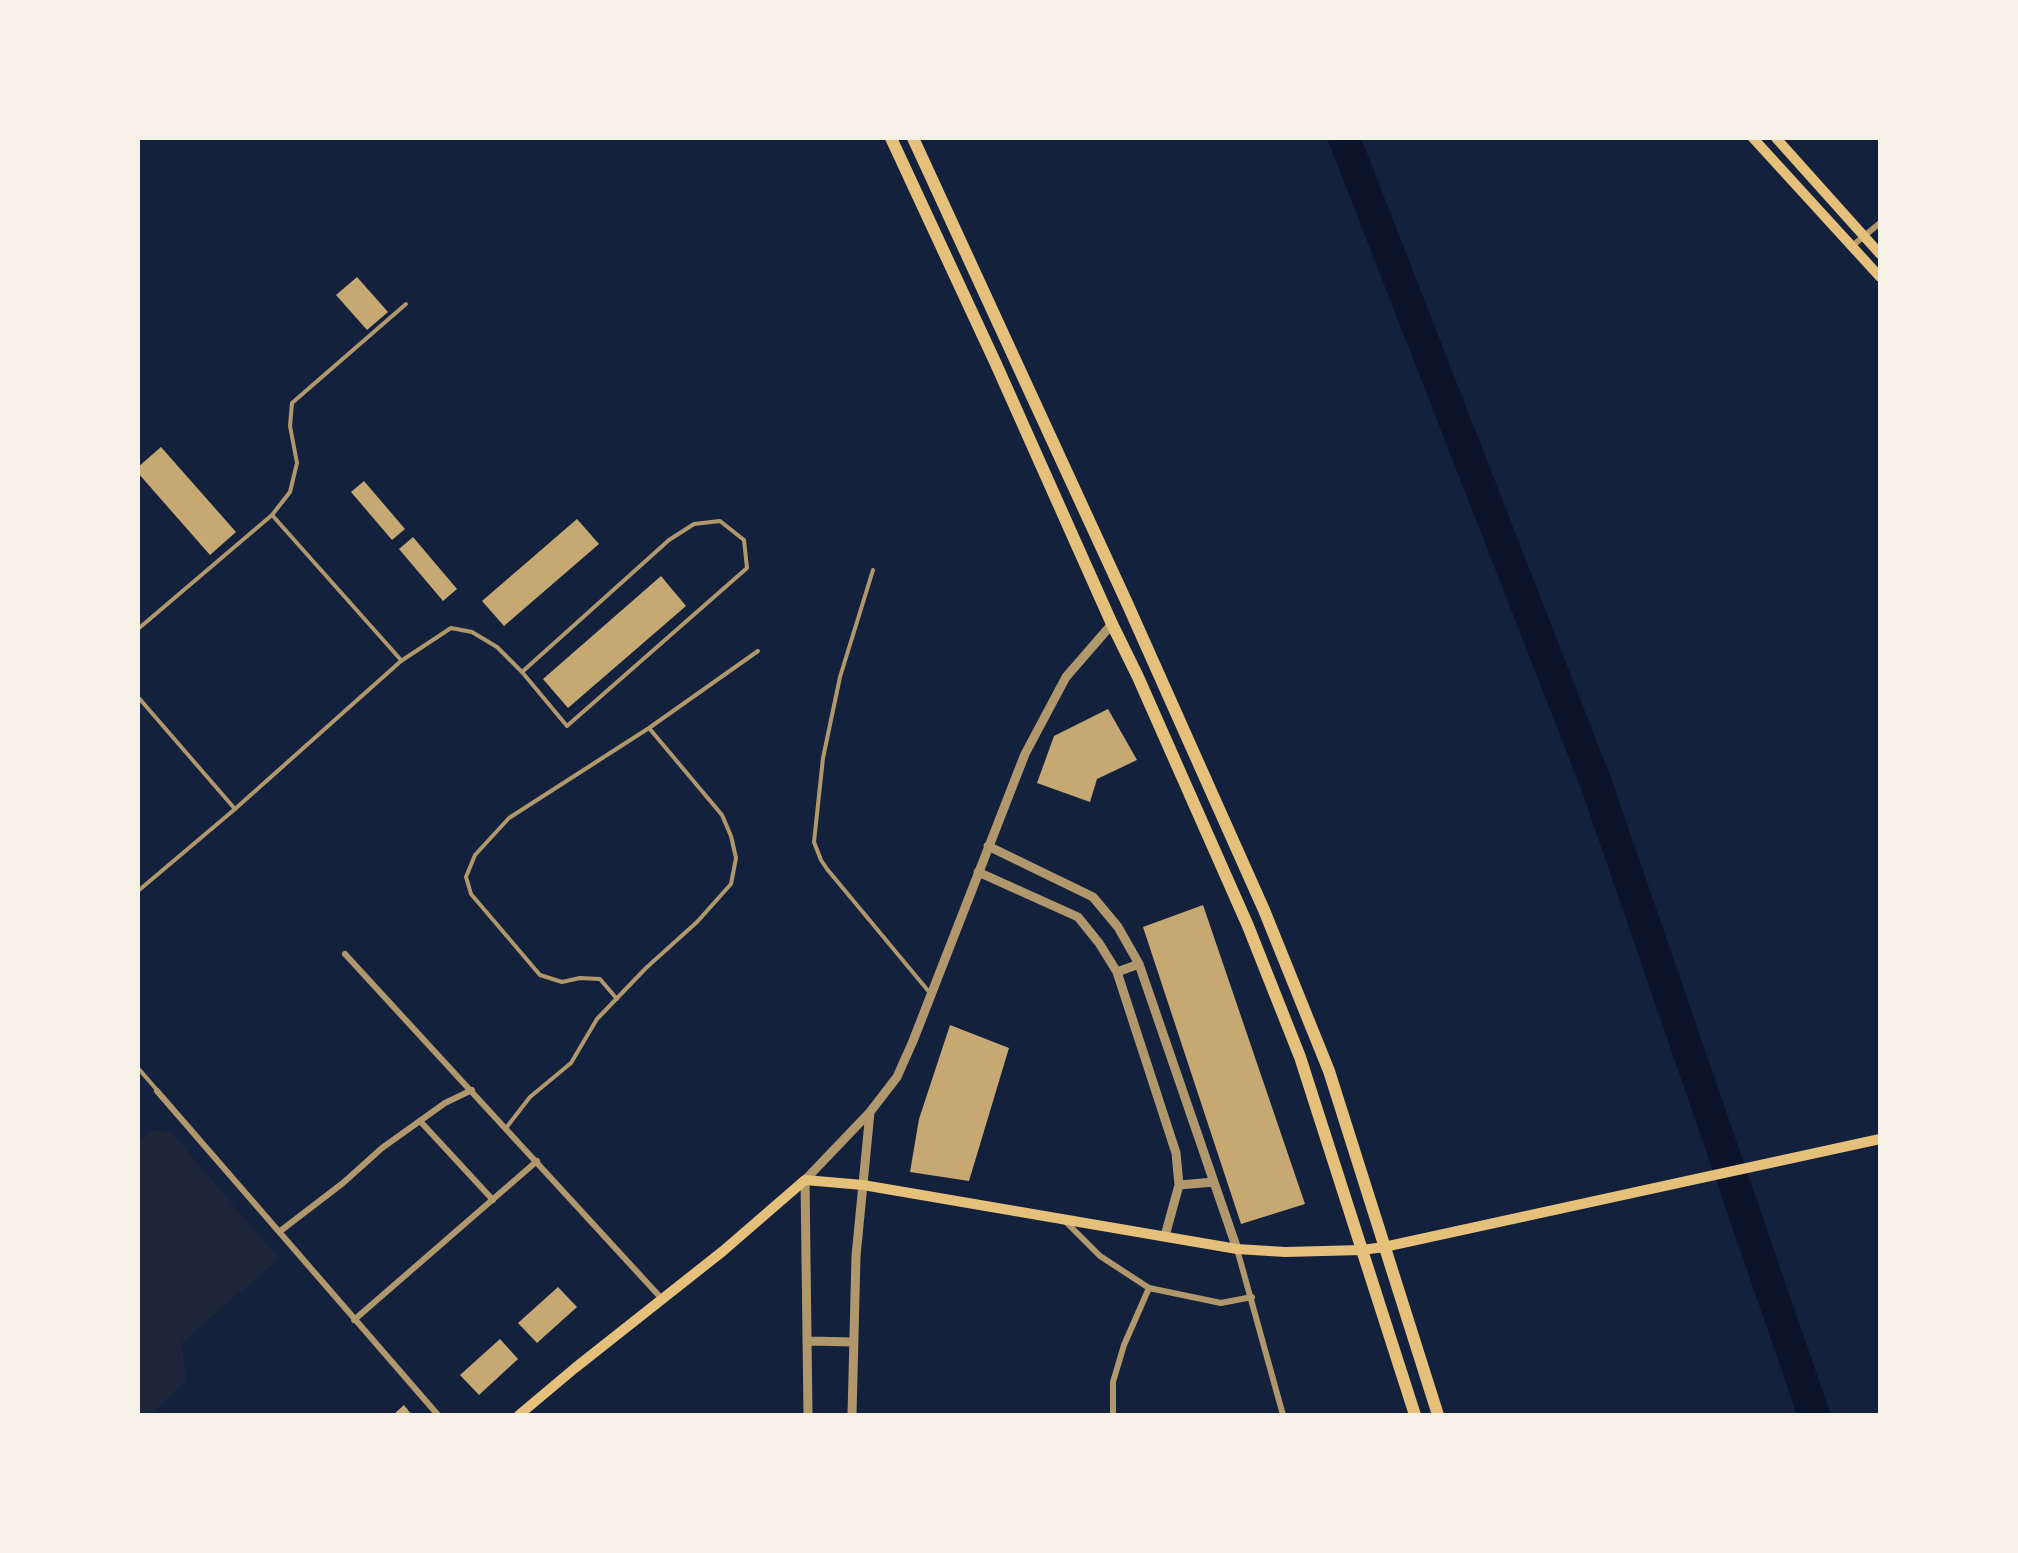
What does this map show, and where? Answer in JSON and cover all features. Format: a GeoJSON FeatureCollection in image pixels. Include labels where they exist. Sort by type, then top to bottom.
{"type":"FeatureCollection","features":[{"type":"Feature","properties":{"kind":"highway"},"geometry":{"type":"LineString","coordinates":[[891,138],[996,364],[1212,843],[1271,981],[1300,1057],[1415,1415]]}},
{"type":"Feature","properties":{"kind":"highway"},"geometry":{"type":"LineString","coordinates":[[913,138],[1127,603],[1264,910],[1329,1071],[1438,1415]]}},
{"type":"Feature","properties":{"kind":"main road"},"geometry":{"type":"LineString","coordinates":[[1753,138],[1880,277]]}},
{"type":"Feature","properties":{"kind":"main road"},"geometry":{"type":"LineString","coordinates":[[1776,138],[1880,254]]}},
{"type":"Feature","properties":{"kind":"main road"},"geometry":{"type":"LineString","coordinates":[[519,1415],[723,1251],[805,1180],[863,1185],[1238,1249],[1285,1252],[1362,1250],[1880,1139]]}},
{"type":"Feature","properties":{"kind":"street"},"geometry":{"type":"LineString","coordinates":[[1852,246],[1880,223]]}},
{"type":"Feature","properties":{"kind":"street"},"geometry":{"type":"LineString","coordinates":[[808,1415],[809,1341],[805,1180],[870,1112],[897,1077],[1025,754],[1066,677],[1112,624]]}},
{"type":"Feature","properties":{"kind":"street"},"geometry":{"type":"LineString","coordinates":[[988,846],[1093,897],[1118,927],[1139,964],[1238,1249],[1282,1415]]}},
{"type":"Feature","properties":{"kind":"street"},"geometry":{"type":"LineString","coordinates":[[978,872],[1078,918],[1099,943],[1117,972],[1176,1153],[1179,1185],[1165,1236]]}},
{"type":"Feature","properties":{"kind":"street"},"geometry":{"type":"LineString","coordinates":[[345,954],[662,1299]]}},
{"type":"Feature","properties":{"kind":"street"},"geometry":{"type":"LineString","coordinates":[[1117,972],[1139,964]]}},
{"type":"Feature","properties":{"kind":"street"},"geometry":{"type":"LineString","coordinates":[[279,1232],[343,1183],[382,1148],[445,1103],[472,1090]]}},
{"type":"Feature","properties":{"kind":"street"},"geometry":{"type":"LineString","coordinates":[[157,1091],[438,1415]]}},
{"type":"Feature","properties":{"kind":"street"},"geometry":{"type":"LineString","coordinates":[[852,1415],[856,1256],[870,1112]]}},
{"type":"Feature","properties":{"kind":"street"},"geometry":{"type":"LineString","coordinates":[[420,1121],[493,1200]]}},
{"type":"Feature","properties":{"kind":"street"},"geometry":{"type":"LineString","coordinates":[[354,1320],[537,1161]]}},
{"type":"Feature","properties":{"kind":"street"},"geometry":{"type":"LineString","coordinates":[[1179,1185],[1214,1182]]}},
{"type":"Feature","properties":{"kind":"street"},"geometry":{"type":"LineString","coordinates":[[1061,1217],[1100,1257],[1149,1288],[1221,1303],[1252,1297]]}},
{"type":"Feature","properties":{"kind":"street"},"geometry":{"type":"LineString","coordinates":[[1113,1415],[1113,1382],[1124,1345],[1149,1288]]}},
{"type":"Feature","properties":{"kind":"street"},"geometry":{"type":"LineString","coordinates":[[809,1341],[853,1342]]}},
{"type":"Feature","properties":{"kind":"lane"},"geometry":{"type":"LineString","coordinates":[[138,629],[272,515],[290,492],[297,463],[290,426],[292,403],[406,304]]}},
{"type":"Feature","properties":{"kind":"lane"},"geometry":{"type":"LineString","coordinates":[[272,515],[401,661]]}},
{"type":"Feature","properties":{"kind":"lane"},"geometry":{"type":"LineString","coordinates":[[138,891],[235,809],[401,661],[451,628],[472,632],[497,647],[522,672],[567,726],[747,568],[744,540],[720,521],[694,524],[669,540],[522,672]]}},
{"type":"Feature","properties":{"kind":"lane"},"geometry":{"type":"LineString","coordinates":[[873,570],[840,677],[823,758],[814,842],[827,869],[930,994]]}},
{"type":"Feature","properties":{"kind":"lane"},"geometry":{"type":"LineString","coordinates":[[617,999],[600,979],[580,978],[562,982],[540,975],[471,894],[466,877],[475,855],[509,818],[649,728],[758,651]]}},
{"type":"Feature","properties":{"kind":"lane"},"geometry":{"type":"LineString","coordinates":[[138,697],[235,809]]}},
{"type":"Feature","properties":{"kind":"lane"},"geometry":{"type":"LineString","coordinates":[[506,1128],[530,1097],[571,1063],[597,1019],[646,968],[697,922],[731,884],[736,858],[731,836],[722,815],[649,728]]}},
{"type":"Feature","properties":{"kind":"lane"},"geometry":{"type":"LineString","coordinates":[[138,1068],[157,1091]]}},
{"type":"Feature","properties":{"kind":"lane"},"geometry":{"type":"LineString","coordinates":[[138,1080],[144,1075]]}},
{"type":"Feature","properties":{"kind":"shaded area"},"geometry":{"type":"Polygon","coordinates":[[[154,1130],[172,1133],[279,1259],[182,1342],[186,1380],[150,1415],[138,1415],[138,1143],[154,1130]]]}},
{"type":"Feature","properties":{"kind":"building"},"geometry":{"type":"Polygon","coordinates":[[[357,277],[388,312],[367,330],[336,295],[357,277]]]}},
{"type":"Feature","properties":{"kind":"building"},"geometry":{"type":"Polygon","coordinates":[[[161,447],[236,532],[210,555],[138,473],[138,467],[161,447]]]}},
{"type":"Feature","properties":{"kind":"building"},"geometry":{"type":"Polygon","coordinates":[[[364,481],[405,529],[392,540],[351,492],[364,481]]]}},
{"type":"Feature","properties":{"kind":"building"},"geometry":{"type":"Polygon","coordinates":[[[577,519],[599,544],[504,626],[482,601],[577,519]]]}},
{"type":"Feature","properties":{"kind":"building"},"geometry":{"type":"Polygon","coordinates":[[[413,537],[457,589],[443,601],[399,549],[413,537]]]}},
{"type":"Feature","properties":{"kind":"building"},"geometry":{"type":"Polygon","coordinates":[[[661,576],[686,606],[568,708],[543,679],[661,576]]]}},
{"type":"Feature","properties":{"kind":"building"},"geometry":{"type":"Polygon","coordinates":[[[1108,709],[1137,760],[1097,779],[1090,802],[1037,783],[1054,736],[1108,709]]]}},
{"type":"Feature","properties":{"kind":"building"},"geometry":{"type":"Polygon","coordinates":[[[1203,905],[1305,1204],[1241,1224],[1143,927],[1203,905]]]}},
{"type":"Feature","properties":{"kind":"building"},"geometry":{"type":"Polygon","coordinates":[[[950,1025],[1009,1048],[969,1181],[910,1172],[919,1119],[950,1025]]]}},
{"type":"Feature","properties":{"kind":"building"},"geometry":{"type":"Polygon","coordinates":[[[558,1287],[577,1307],[537,1343],[518,1323],[558,1287]]]}},
{"type":"Feature","properties":{"kind":"building"},"geometry":{"type":"Polygon","coordinates":[[[500,1339],[518,1359],[479,1395],[460,1375],[500,1339]]]}},
{"type":"Feature","properties":{"kind":"building"},"geometry":{"type":"Polygon","coordinates":[[[404,1405],[412,1415],[393,1415],[404,1405]]]}},
{"type":"Feature","properties":{"kind":"waterway"},"geometry":{"type":"LineString","coordinates":[[1344,138],[1597,786],[1814,1415]]}}]}
